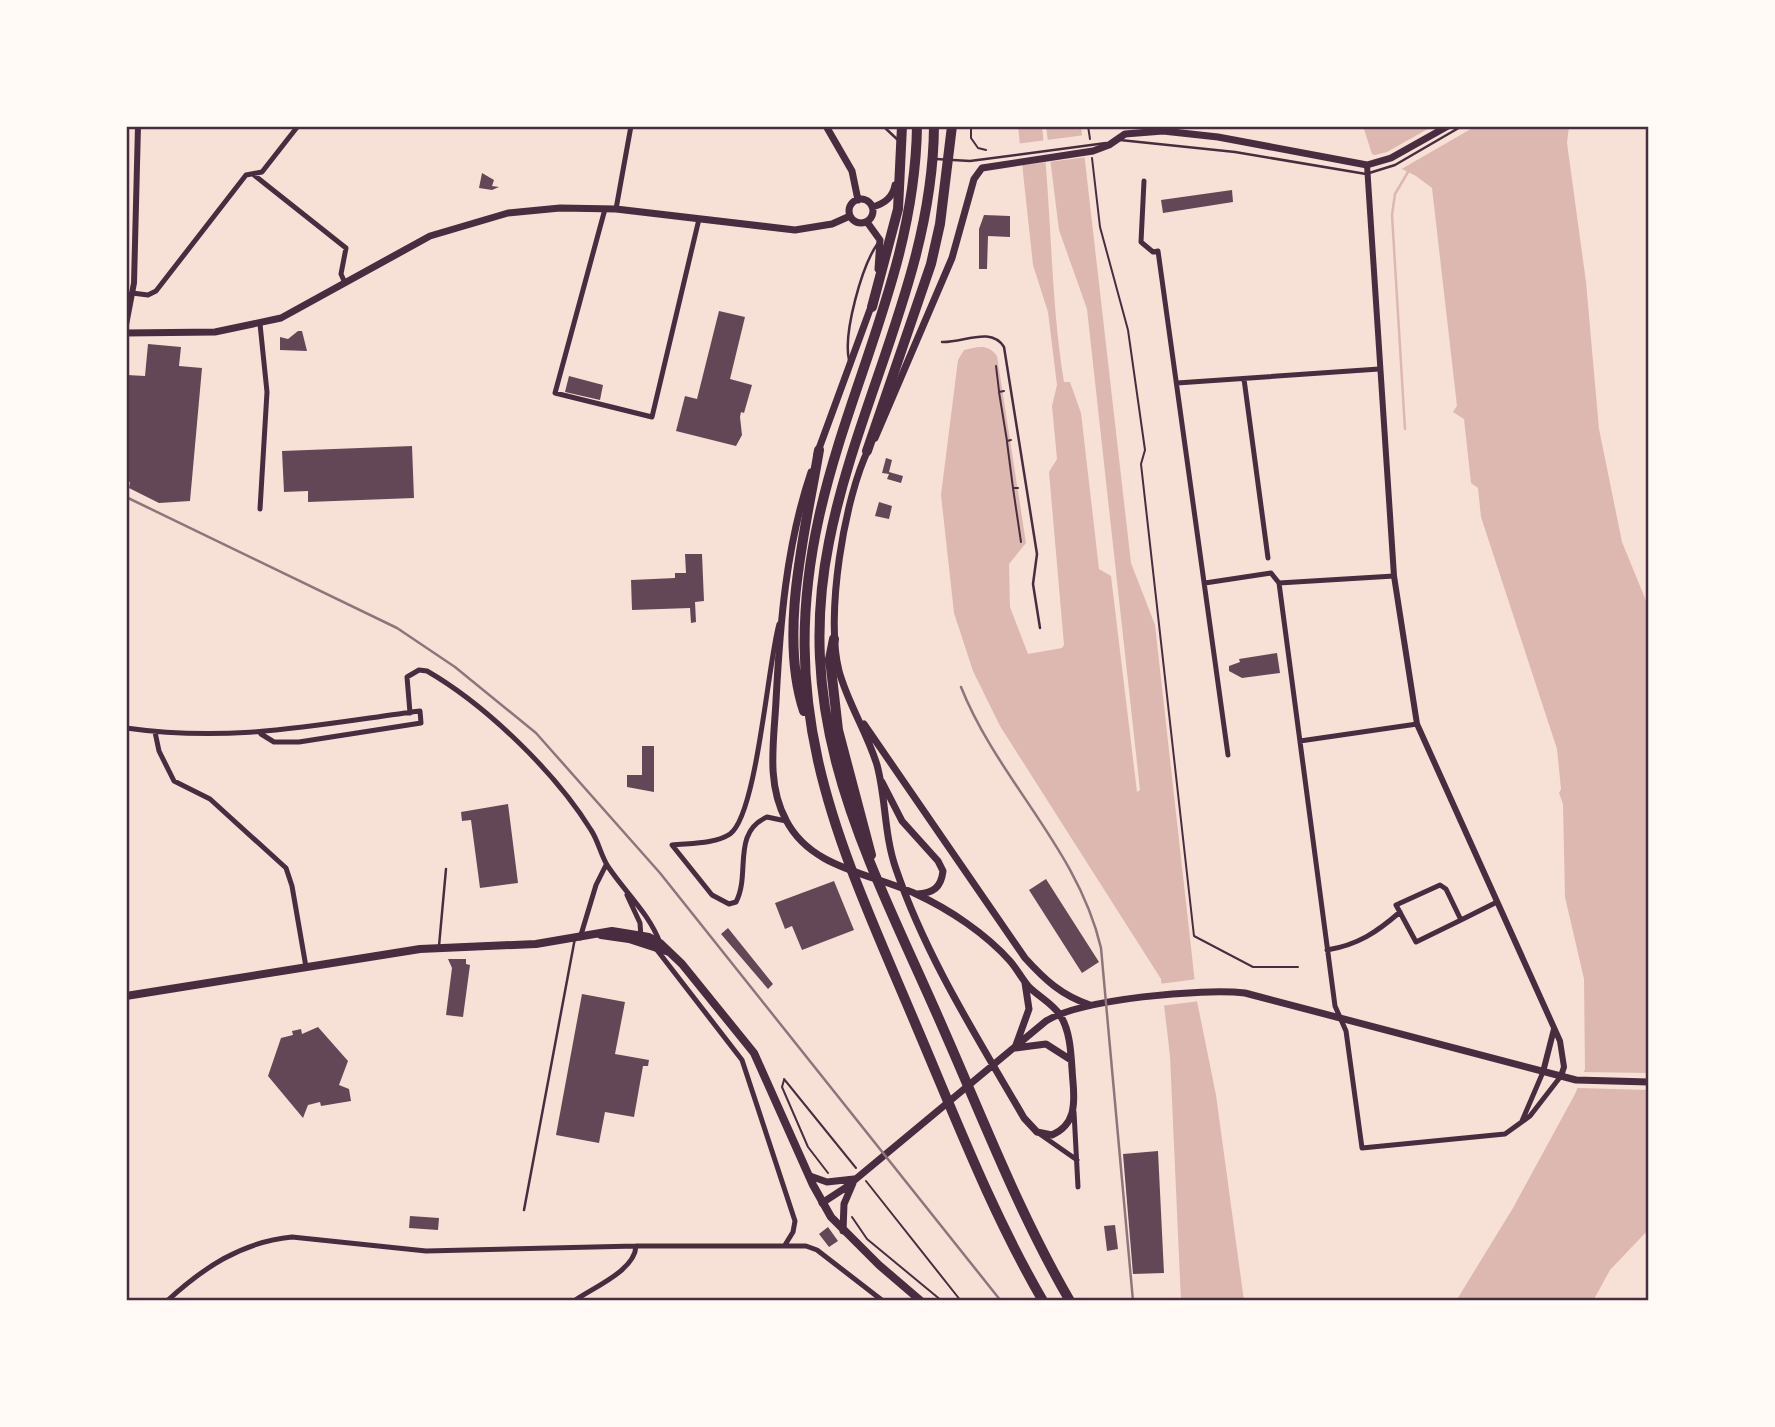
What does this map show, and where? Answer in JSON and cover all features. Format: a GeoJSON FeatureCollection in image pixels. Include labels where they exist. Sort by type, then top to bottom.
{"type":"FeatureCollection","features":[{"type":"Feature","properties":{"kind":"highway"},"geometry":{"type":"LineString","coordinates":[[872,306],[898,209],[902,126]]}},
{"type":"Feature","properties":{"kind":"highway"},"geometry":{"type":"LineString","coordinates":[[811,734],[804,667],[809,572],[819,515],[842,433],[902,252],[912,192],[916,126]]}},
{"type":"Feature","properties":{"kind":"highway"},"geometry":{"type":"LineString","coordinates":[[934,126],[932,173],[919,252],[838,503],[828,543],[820,607],[822,698],[830,747],[847,803],[872,866],[1036,1238],[1070,1301]]}},
{"type":"Feature","properties":{"kind":"highway"},"geometry":{"type":"LineString","coordinates":[[867,452],[930,264],[948,171],[950,126]]}},
{"type":"Feature","properties":{"kind":"highway"},"geometry":{"type":"LineString","coordinates":[[819,450],[801,545],[795,635],[798,695],[811,734],[828,808],[857,885],[993,1205],[1043,1301]]}},
{"type":"Feature","properties":{"kind":"highway"},"geometry":{"type":"LineString","coordinates":[[834,639],[830,659],[838,730],[871,846],[872,866]]}},
{"type":"Feature","properties":{"kind":"main road"},"geometry":{"type":"LineString","coordinates":[[826,126],[852,171],[858,200]]}},
{"type":"Feature","properties":{"kind":"main road"},"geometry":{"type":"LineString","coordinates":[[916,894],[929,893],[937,887],[943,871],[939,861],[902,821],[881,780],[846,692],[834,639],[836,588],[846,525],[867,452],[878,433],[948,270],[978,171],[1016,158],[1092,150],[1125,134],[1163,128],[1371,164],[1391,158],[1447,126]]}},
{"type":"Feature","properties":{"kind":"main road"},"geometry":{"type":"LineString","coordinates":[[872,207],[885,202],[894,192],[902,160]]}},
{"type":"Feature","properties":{"kind":"main road"},"geometry":{"type":"LineString","coordinates":[[858,200],[865,200],[872,207],[873,214],[867,222],[858,223],[850,216],[850,208],[858,200]]}},
{"type":"Feature","properties":{"kind":"main road"},"geometry":{"type":"LineString","coordinates":[[126,333],[215,332],[260,324],[306,307],[430,236],[488,218],[533,209],[615,209],[795,230],[832,224],[850,216]]}},
{"type":"Feature","properties":{"kind":"main road"},"geometry":{"type":"LineString","coordinates":[[867,222],[880,240],[872,306],[819,450],[791,550],[782,614],[773,777],[777,799],[786,821],[811,850],[835,864],[916,894],[990,943],[1011,962],[1025,983],[1060,1014],[1068,1038],[1074,1112],[1060,1132],[1052,1135],[1037,1132],[1024,1118],[929,952],[895,867],[887,835],[881,780]]}},
{"type":"Feature","properties":{"kind":"main road"},"geometry":{"type":"LineString","coordinates":[[858,718],[1025,958],[1066,997],[1093,1005]]}},
{"type":"Feature","properties":{"kind":"main road"},"geometry":{"type":"LineString","coordinates":[[126,996],[439,947],[526,944],[600,935],[612,931],[641,939],[668,953],[682,964],[760,1063],[822,1203],[843,1231],[921,1301]]}},
{"type":"Feature","properties":{"kind":"main road"},"geometry":{"type":"LineString","coordinates":[[1014,1048],[1029,1009],[1025,983]]}},
{"type":"Feature","properties":{"kind":"main road"},"geometry":{"type":"LineString","coordinates":[[822,1203],[855,1179],[1037,1028],[1060,1014],[1093,1005],[1220,990],[1245,993],[1578,1080],[1649,1082]]}},
{"type":"Feature","properties":{"kind":"main road"},"geometry":{"type":"LineString","coordinates":[[1014,1048],[1046,1044],[1070,1060]]}},
{"type":"Feature","properties":{"kind":"main road"},"geometry":{"type":"LineString","coordinates":[[810,1176],[827,1182],[855,1179]]}},
{"type":"Feature","properties":{"kind":"main road"},"geometry":{"type":"LineString","coordinates":[[843,1231],[844,1204],[855,1179]]}},
{"type":"Feature","properties":{"kind":"street"},"geometry":{"type":"LineString","coordinates":[[126,326],[138,126]]}},
{"type":"Feature","properties":{"kind":"street"},"geometry":{"type":"LineString","coordinates":[[129,293],[148,295],[156,291],[247,175],[262,172],[298,126]]}},
{"type":"Feature","properties":{"kind":"street"},"geometry":{"type":"LineString","coordinates":[[615,209],[631,126]]}},
{"type":"Feature","properties":{"kind":"street"},"geometry":{"type":"LineString","coordinates":[[1205,583],[1271,573],[1279,583],[1335,1006],[1347,1037],[1362,1148],[1505,1135],[1519,1127],[1560,1076],[1564,1067],[1560,1041],[1554,1027],[1417,724],[1394,576],[1366,174],[1371,164]]}},
{"type":"Feature","properties":{"kind":"street"},"geometry":{"type":"LineString","coordinates":[[253,174],[346,248],[341,274],[345,283]]}},
{"type":"Feature","properties":{"kind":"street"},"geometry":{"type":"LineString","coordinates":[[1144,181],[1141,242],[1153,252],[1158,251],[1228,755]]}},
{"type":"Feature","properties":{"kind":"street"},"geometry":{"type":"LineString","coordinates":[[605,209],[555,393],[652,417],[698,219]]}},
{"type":"Feature","properties":{"kind":"street"},"geometry":{"type":"LineString","coordinates":[[126,271],[130,259]]}},
{"type":"Feature","properties":{"kind":"street"},"geometry":{"type":"LineString","coordinates":[[260,324],[267,392],[260,509]]}},
{"type":"Feature","properties":{"kind":"street"},"geometry":{"type":"LineString","coordinates":[[1177,383],[1380,369]]}},
{"type":"Feature","properties":{"kind":"street"},"geometry":{"type":"LineString","coordinates":[[1244,379],[1268,558]]}},
{"type":"Feature","properties":{"kind":"street"},"geometry":{"type":"LineString","coordinates":[[1279,583],[1394,576]]}},
{"type":"Feature","properties":{"kind":"street"},"geometry":{"type":"LineString","coordinates":[[782,614],[771,652],[766,708],[741,819],[730,834],[711,841],[672,845],[712,895],[729,904],[736,902],[741,890],[745,841],[750,830],[767,817],[786,821]]}},
{"type":"Feature","properties":{"kind":"street"},"geometry":{"type":"LineString","coordinates":[[410,713],[407,677],[419,670],[435,675],[515,740],[562,789],[592,831],[606,865],[626,892],[658,947],[742,1060],[795,1221],[793,1232],[785,1245]]}},
{"type":"Feature","properties":{"kind":"street"},"geometry":{"type":"LineString","coordinates":[[126,728],[155,732],[261,734],[420,711],[421,723],[299,742],[274,742],[261,734]]}},
{"type":"Feature","properties":{"kind":"street"},"geometry":{"type":"LineString","coordinates":[[1300,741],[1417,724]]}},
{"type":"Feature","properties":{"kind":"street"},"geometry":{"type":"LineString","coordinates":[[155,732],[159,751],[174,781],[210,799],[285,868],[292,886],[306,967]]}},
{"type":"Feature","properties":{"kind":"street"},"geometry":{"type":"LineString","coordinates":[[578,938],[596,885],[606,865]]}},
{"type":"Feature","properties":{"kind":"street"},"geometry":{"type":"LineString","coordinates":[[1461,920],[1446,889],[1440,885],[1396,905],[1416,942],[1461,920],[1497,902]]}},
{"type":"Feature","properties":{"kind":"street"},"geometry":{"type":"LineString","coordinates":[[626,892],[640,923],[641,939]]}},
{"type":"Feature","properties":{"kind":"street"},"geometry":{"type":"LineString","coordinates":[[1327,950],[1356,944],[1370,937],[1400,912]]}},
{"type":"Feature","properties":{"kind":"street"},"geometry":{"type":"LineString","coordinates":[[1519,1127],[1543,1072],[1554,1027]]}},
{"type":"Feature","properties":{"kind":"street"},"geometry":{"type":"LineString","coordinates":[[1074,1112],[1078,1187]]}},
{"type":"Feature","properties":{"kind":"street"},"geometry":{"type":"LineString","coordinates":[[1037,1132],[1077,1160]]}},
{"type":"Feature","properties":{"kind":"street"},"geometry":{"type":"LineString","coordinates":[[167,1301],[197,1273],[216,1261],[271,1239],[292,1237],[426,1251],[785,1245],[817,1250],[883,1301]]}},
{"type":"Feature","properties":{"kind":"street"},"geometry":{"type":"LineString","coordinates":[[574,1301],[627,1265],[635,1256],[636,1246]]}},
{"type":"Feature","properties":{"kind":"lane"},"geometry":{"type":"LineString","coordinates":[[883,126],[897,139],[921,154]]}},
{"type":"Feature","properties":{"kind":"lane"},"geometry":{"type":"LineString","coordinates":[[1115,141],[1147,141],[1226,151],[1366,174],[1378,172],[1462,126]]}},
{"type":"Feature","properties":{"kind":"lane"},"geometry":{"type":"LineString","coordinates":[[928,156],[970,161],[1016,158]]}},
{"type":"Feature","properties":{"kind":"lane"},"geometry":{"type":"LineString","coordinates":[[851,365],[848,339],[867,258],[880,240]]}},
{"type":"Feature","properties":{"kind":"lane"},"geometry":{"type":"LineString","coordinates":[[942,342],[989,336],[998,339],[1004,347],[1037,554],[1033,584],[1040,628]]}},
{"type":"Feature","properties":{"kind":"lane"},"geometry":{"type":"LineString","coordinates":[[439,947],[446,869]]}},
{"type":"Feature","properties":{"kind":"lane"},"geometry":{"type":"LineString","coordinates":[[524,1210],[578,938]]}},
{"type":"Feature","properties":{"kind":"path"},"geometry":{"type":"LineString","coordinates":[[971,126],[971,138],[978,148],[986,150]]}},
{"type":"Feature","properties":{"kind":"path"},"geometry":{"type":"LineString","coordinates":[[1088,126],[1100,227],[1128,330],[1144,443],[1141,464],[1194,936],[1253,967],[1297,967]]}},
{"type":"Feature","properties":{"kind":"path"},"geometry":{"type":"LineString","coordinates":[[996,366],[1021,542]]}},
{"type":"Feature","properties":{"kind":"path"},"geometry":{"type":"LineString","coordinates":[[999,392],[1004,391]]}},
{"type":"Feature","properties":{"kind":"path"},"geometry":{"type":"LineString","coordinates":[[1007,441],[1011,440]]}},
{"type":"Feature","properties":{"kind":"path"},"geometry":{"type":"LineString","coordinates":[[1013,488],[1018,488]]}},
{"type":"Feature","properties":{"kind":"path"},"geometry":{"type":"LineString","coordinates":[[1020,536],[1025,535]]}},
{"type":"Feature","properties":{"kind":"path"},"geometry":{"type":"LineString","coordinates":[[830,1175],[820,1166],[808,1147],[782,1087],[784,1079],[961,1301]]}},
{"type":"Feature","properties":{"kind":"path"},"geometry":{"type":"LineString","coordinates":[[852,1213],[859,1230],[867,1239],[942,1301]]}},
{"type":"Feature","properties":{"kind":"shaded area"},"geometry":{"type":"Polygon","coordinates":[[[1018,126],[1042,126],[1059,350],[1064,382],[1070,382],[1081,413],[1099,569],[1111,576],[1137,792],[1140,790],[1087,309],[1059,230],[1046,126],[1081,126],[1131,563],[1155,625],[1197,1001],[1216,1095],[1244,1301],[1181,1301],[1170,1056],[1161,979],[1000,726],[973,671],[954,613],[941,495],[958,360],[964,350],[982,347],[990,349],[997,356],[1026,543],[1009,564],[1010,607],[1028,654],[1062,648],[1064,645],[1049,472],[1057,459],[1052,406],[1057,385],[1048,312],[1033,265],[1018,126]]]}},
{"type":"Feature","properties":{"kind":"shaded area"},"geometry":{"type":"Polygon","coordinates":[[[1363,126],[1569,126],[1567,143],[1586,282],[1599,429],[1622,542],[1649,608],[1649,1229],[1610,1270],[1593,1301],[1456,1301],[1513,1208],[1575,1094],[1585,1069],[1584,979],[1565,897],[1563,804],[1559,793],[1561,789],[1557,749],[1481,517],[1478,488],[1471,483],[1464,419],[1453,412],[1457,406],[1432,188],[1416,176],[1372,154],[1363,126]]]}},
{"type":"Feature","properties":{"kind":"pier"},"geometry":{"type":"Polygon","coordinates":[[[1433,126],[1476,126],[1398,171],[1372,158],[1371,156],[1387,152],[1433,126]]]}},
{"type":"Feature","properties":{"kind":"pier"},"geometry":{"type":"Polygon","coordinates":[[[1085,135],[1087,157],[1017,166],[1016,144],[1085,135]]]}},
{"type":"Feature","properties":{"kind":"pier"},"geometry":{"type":"Polygon","coordinates":[[[1198,979],[1200,1001],[1160,1006],[1159,984],[1198,979]]]}},
{"type":"Feature","properties":{"kind":"pier"},"geometry":{"type":"Polygon","coordinates":[[[1580,1072],[1649,1073],[1649,1090],[1577,1088],[1580,1072]]]}},
{"type":"Feature","properties":{"kind":"building"},"geometry":{"type":"Polygon","coordinates":[[[482,173],[494,180],[492,186],[499,187],[492,190],[479,188],[482,173]]]}},
{"type":"Feature","properties":{"kind":"building"},"geometry":{"type":"Polygon","coordinates":[[[1232,190],[1233,202],[1163,213],[1161,200],[1232,190]]]}},
{"type":"Feature","properties":{"kind":"building"},"geometry":{"type":"Polygon","coordinates":[[[984,215],[1010,216],[1010,237],[988,236],[987,269],[979,269],[979,229],[984,215]]]}},
{"type":"Feature","properties":{"kind":"building"},"geometry":{"type":"Polygon","coordinates":[[[719,311],[745,317],[730,379],[752,385],[744,413],[741,412],[742,435],[736,446],[676,431],[685,396],[697,399],[719,311]]]}},
{"type":"Feature","properties":{"kind":"building"},"geometry":{"type":"Polygon","coordinates":[[[302,331],[307,351],[280,350],[280,337],[288,339],[302,331]]]}},
{"type":"Feature","properties":{"kind":"building"},"geometry":{"type":"Polygon","coordinates":[[[148,344],[181,347],[179,366],[202,368],[190,501],[159,503],[129,488],[130,482],[126,481],[127,375],[145,376],[148,344]]]}},
{"type":"Feature","properties":{"kind":"building"},"geometry":{"type":"Polygon","coordinates":[[[569,376],[603,385],[600,400],[565,392],[569,376]]]}},
{"type":"Feature","properties":{"kind":"building"},"geometry":{"type":"Polygon","coordinates":[[[412,446],[414,498],[308,502],[308,491],[284,492],[282,451],[412,446]]]}},
{"type":"Feature","properties":{"kind":"building"},"geometry":{"type":"Polygon","coordinates":[[[886,458],[892,460],[889,472],[903,476],[901,483],[887,479],[889,474],[882,473],[886,458]]]}},
{"type":"Feature","properties":{"kind":"building"},"geometry":{"type":"Polygon","coordinates":[[[879,502],[892,506],[889,519],[875,516],[879,502]]]}},
{"type":"Feature","properties":{"kind":"building"},"geometry":{"type":"Polygon","coordinates":[[[685,554],[702,554],[704,601],[695,602],[696,622],[691,623],[690,608],[632,610],[631,580],[675,578],[675,573],[686,573],[685,554]]]}},
{"type":"Feature","properties":{"kind":"building"},"geometry":{"type":"Polygon","coordinates":[[[1277,653],[1280,673],[1242,678],[1229,671],[1229,666],[1240,662],[1239,659],[1277,653]]]}},
{"type":"Feature","properties":{"kind":"building"},"geometry":{"type":"Polygon","coordinates":[[[642,746],[654,746],[654,792],[627,787],[627,775],[642,775],[642,746]]]}},
{"type":"Feature","properties":{"kind":"building"},"geometry":{"type":"Polygon","coordinates":[[[508,804],[518,883],[480,888],[471,820],[462,821],[461,812],[508,804]]]}},
{"type":"Feature","properties":{"kind":"building"},"geometry":{"type":"Polygon","coordinates":[[[1046,879],[1099,962],[1082,973],[1029,890],[1046,879]]]}},
{"type":"Feature","properties":{"kind":"building"},"geometry":{"type":"Polygon","coordinates":[[[834,881],[854,930],[802,950],[792,926],[785,929],[775,903],[834,881]]]}},
{"type":"Feature","properties":{"kind":"building"},"geometry":{"type":"Polygon","coordinates":[[[728,928],[773,984],[768,989],[721,934],[728,928]]]}},
{"type":"Feature","properties":{"kind":"building"},"geometry":{"type":"Polygon","coordinates":[[[448,959],[466,959],[466,964],[470,965],[463,1017],[446,1015],[452,968],[448,959]]]}},
{"type":"Feature","properties":{"kind":"building"},"geometry":{"type":"Polygon","coordinates":[[[582,994],[625,1002],[615,1054],[649,1060],[648,1066],[643,1066],[634,1117],[605,1112],[599,1143],[556,1135],[582,994]]]}},
{"type":"Feature","properties":{"kind":"building"},"geometry":{"type":"Polygon","coordinates":[[[318,1027],[348,1061],[339,1085],[349,1089],[351,1101],[321,1106],[320,1102],[308,1105],[303,1118],[268,1076],[281,1038],[293,1035],[292,1031],[301,1029],[302,1034],[318,1027]]]}},
{"type":"Feature","properties":{"kind":"building"},"geometry":{"type":"Polygon","coordinates":[[[1158,1151],[1164,1273],[1133,1274],[1123,1154],[1158,1151]]]}},
{"type":"Feature","properties":{"kind":"building"},"geometry":{"type":"Polygon","coordinates":[[[410,1216],[439,1218],[438,1230],[409,1228],[410,1216]]]}},
{"type":"Feature","properties":{"kind":"building"},"geometry":{"type":"Polygon","coordinates":[[[1115,1225],[1118,1249],[1107,1251],[1104,1226],[1115,1225]]]}},
{"type":"Feature","properties":{"kind":"building"},"geometry":{"type":"Polygon","coordinates":[[[828,1227],[838,1241],[829,1247],[819,1234],[828,1227]]]}},
{"type":"Feature","properties":{"kind":"waterway"},"geometry":{"type":"LineString","coordinates":[[1405,429],[1392,215],[1395,194],[1408,172]]}},
{"type":"Feature","properties":{"kind":"railway"},"geometry":{"type":"LineString","coordinates":[[126,497],[397,628],[455,667],[536,733],[660,873],[1001,1301]]}},
{"type":"Feature","properties":{"kind":"railway"},"geometry":{"type":"LineString","coordinates":[[961,687],[995,753],[1075,879],[1090,912],[1101,948],[1133,1301]]}}]}
